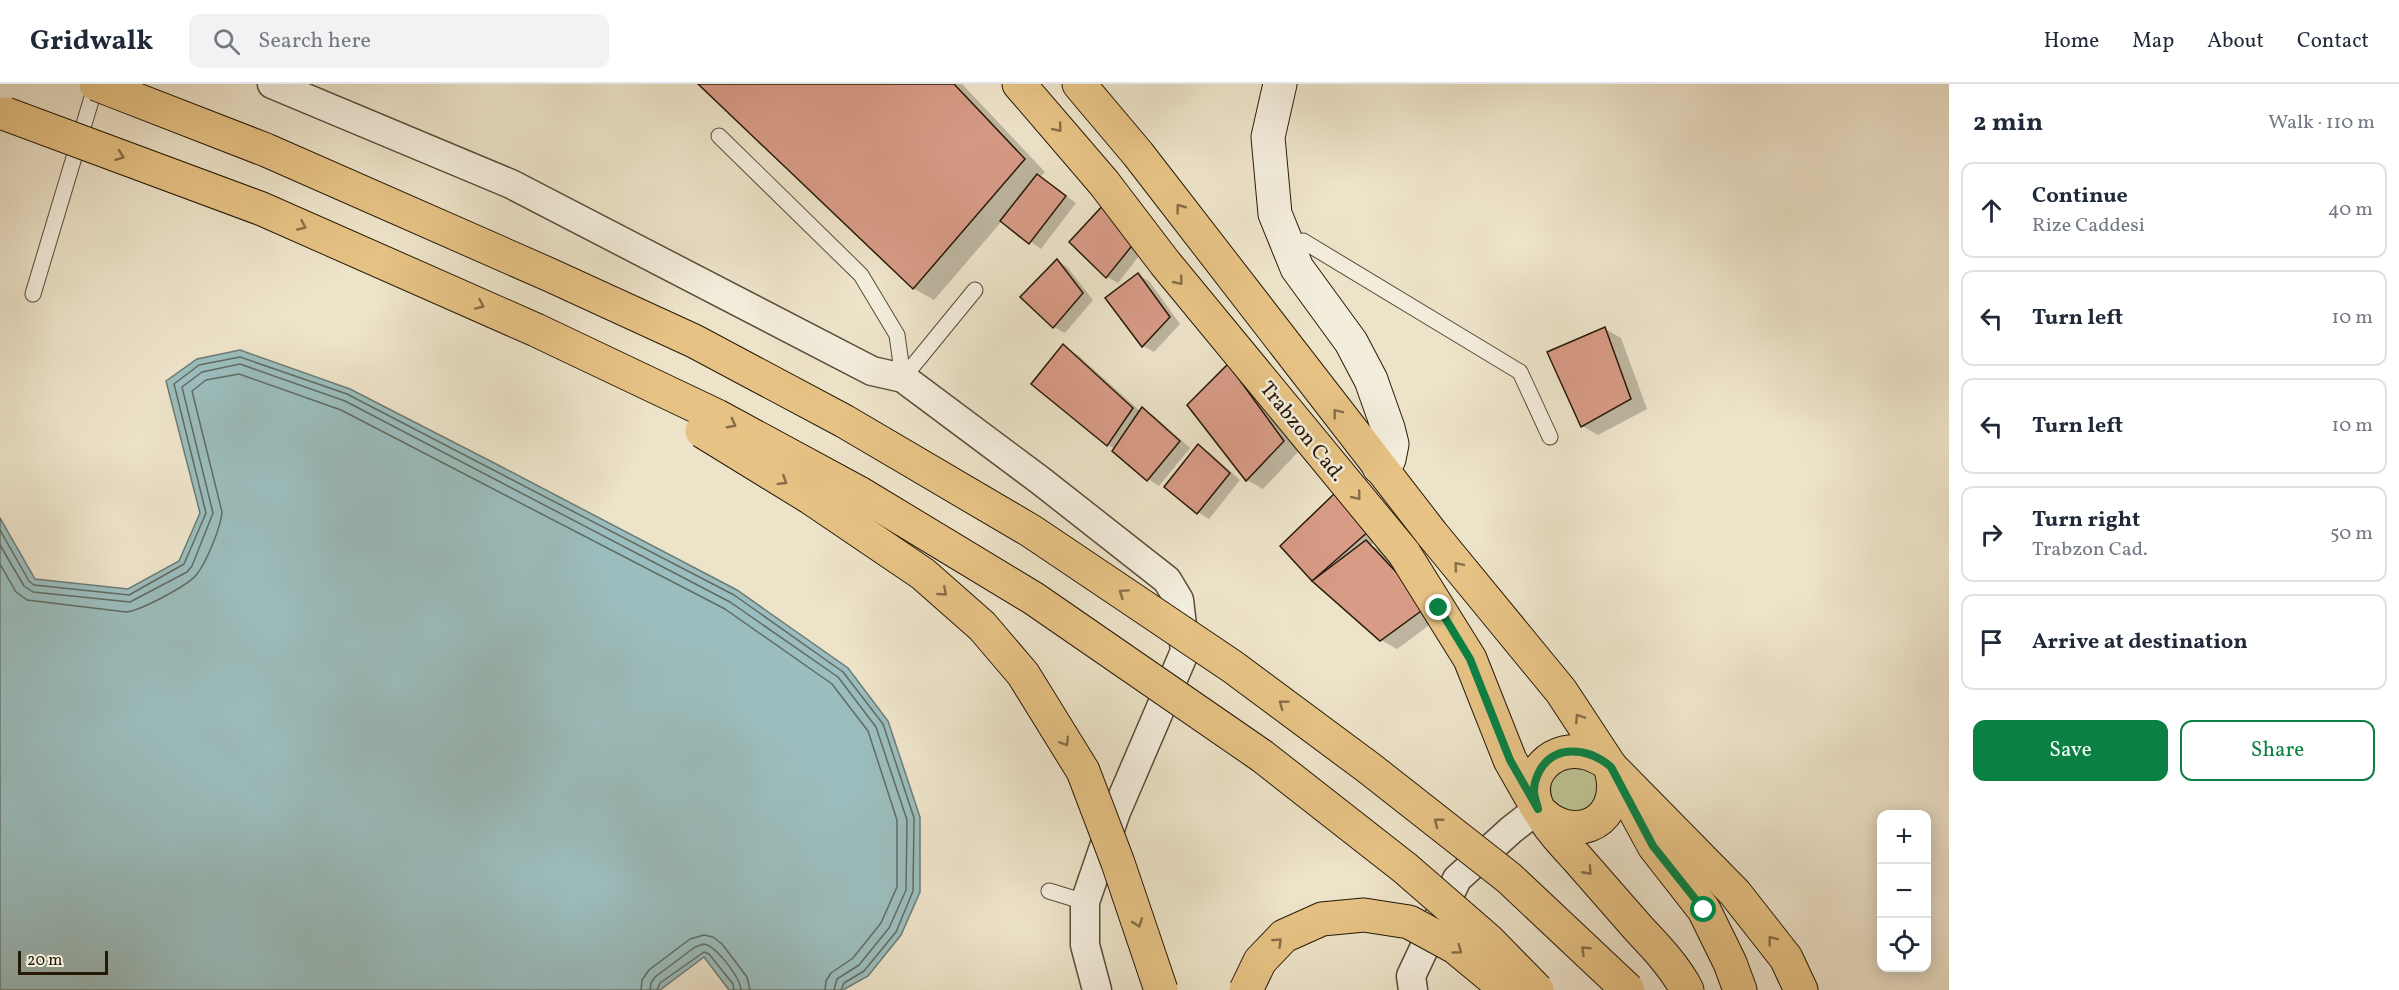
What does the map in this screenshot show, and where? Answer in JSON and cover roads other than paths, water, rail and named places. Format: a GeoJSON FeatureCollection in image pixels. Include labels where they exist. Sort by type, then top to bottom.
{"type":"FeatureCollection","features":[{"type":"Feature","properties":{"kind":"main road"},"geometry":{"type":"LineString","coordinates":[[96,84],[266,150],[694,341],[844,421],[1031,531],[1233,666],[1369,768],[1509,878],[1628,990]]}},
{"type":"Feature","properties":{"kind":"main road","name":"Trabzon Cad."},"geometry":{"type":"LineString","coordinates":[[1019,84],[1104,183],[1165,263],[1404,553],[1470,659],[1510,760],[1538,809],[1561,841],[1667,960],[1686,990]]}},
{"type":"Feature","properties":{"kind":"main road","name":"Trabzon Cad."},"geometry":{"type":"LineString","coordinates":[[1080,84],[1138,154],[1378,466],[1561,691],[1611,767]]}},
{"type":"Feature","properties":{"kind":"main road"},"geometry":{"type":"LineString","coordinates":[[3,113],[262,209],[536,330],[717,416],[861,494],[1033,598],[1262,756],[1405,868],[1489,941],[1537,990]]}},
{"type":"Feature","properties":{"kind":"main road"},"geometry":{"type":"LineString","coordinates":[[536,330],[811,498],[922,574],[982,626],[1023,674],[1083,771],[1118,863],[1161,990]]}},
{"type":"Feature","properties":{"kind":"main road"},"geometry":{"type":"LineString","coordinates":[[1611,767],[1613,784],[1608,808],[1601,818],[1590,825],[1578,829],[1565,828],[1553,823],[1538,809],[1534,790],[1536,777],[1542,766],[1552,757],[1563,752],[1577,751],[1601,759],[1611,767],[1735,893],[1786,958],[1801,990]]}},
{"type":"Feature","properties":{"kind":"main road"},"geometry":{"type":"LineString","coordinates":[[1611,767],[1653,846],[1704,910],[1730,963],[1740,990]]}},
{"type":"Feature","properties":{"kind":"main road"},"geometry":{"type":"LineString","coordinates":[[1246,990],[1260,961],[1284,936],[1322,919],[1364,915],[1409,922],[1455,947],[1507,990]]}},
{"type":"Feature","properties":{"kind":"street"},"geometry":{"type":"LineString","coordinates":[[272,84],[511,184],[872,371],[903,378],[1041,481],[1167,580],[1179,600],[1185,651],[1116,812],[1084,902],[1085,945],[1097,990]]}},
{"type":"Feature","properties":{"kind":"street"},"geometry":{"type":"LineString","coordinates":[[1280,84],[1268,137],[1275,214],[1297,268],[1351,342],[1386,418],[1392,444],[1389,459],[1378,466]]}},
{"type":"Feature","properties":{"kind":"street"},"geometry":{"type":"LineString","coordinates":[[1413,990],[1411,976],[1457,879],[1510,830],[1538,809]]}},
{"type":"Feature","properties":{"kind":"lane"},"geometry":{"type":"LineString","coordinates":[[33,294],[96,84]]}},
{"type":"Feature","properties":{"kind":"lane"},"geometry":{"type":"LineString","coordinates":[[719,136],[861,274],[897,335],[903,378]]}},
{"type":"Feature","properties":{"kind":"lane"},"geometry":{"type":"LineString","coordinates":[[1288,245],[1303,241],[1520,372],[1550,437]]}},
{"type":"Feature","properties":{"kind":"lane"},"geometry":{"type":"LineString","coordinates":[[903,378],[975,290]]}},
{"type":"Feature","properties":{"kind":"lane"},"geometry":{"type":"LineString","coordinates":[[1049,891],[1084,902]]}},
{"type":"Feature","properties":{"kind":"water"},"geometry":{"type":"Polygon","coordinates":[[[240,350],[350,389],[500,466],[737,590],[848,668],[888,721],[920,817],[920,892],[901,935],[868,976],[843,990],[729,990],[704,957],[660,990],[0,990],[0,518],[35,579],[128,589],[179,561],[200,513],[166,381],[197,359],[240,350]]]}}]}
